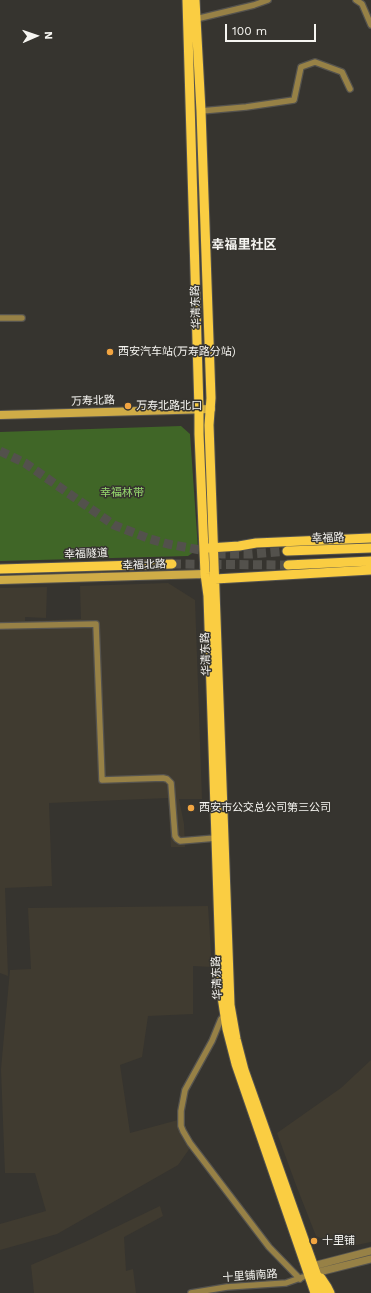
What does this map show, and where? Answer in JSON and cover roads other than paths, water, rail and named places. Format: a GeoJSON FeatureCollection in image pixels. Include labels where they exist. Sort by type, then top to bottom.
{"type":"FeatureCollection","features":[{"type":"Feature","properties":{"kind":"main road","name":"华清东路"},"geometry":{"type":"LineString","coordinates":[[186,0],[199,434],[205,574],[208,596],[220,990],[231,1048],[241,1080],[313,1271],[323,1293]]}},
{"type":"Feature","properties":{"kind":"main road","name":"华清东路"},"geometry":{"type":"LineString","coordinates":[[195,0],[201,111],[211,398],[209,425],[226,859],[230,1005],[240,1055],[306,1244],[313,1271],[315,1293]]}},
{"type":"Feature","properties":{"kind":"main road","name":"万寿北路"},"geometry":{"type":"LineString","coordinates":[[0,415],[210,409]]}},
{"type":"Feature","properties":{"kind":"main road"},"geometry":{"type":"LineString","coordinates":[[204,548],[239,546],[256,543],[371,538]]}},
{"type":"Feature","properties":{"kind":"main road","name":"幸福路"},"geometry":{"type":"LineString","coordinates":[[286,551],[371,548]]}},
{"type":"Feature","properties":{"kind":"main road"},"geometry":{"type":"LineString","coordinates":[[288,564],[371,561]]}},
{"type":"Feature","properties":{"kind":"main road","name":"幸福隧道"},"geometry":{"type":"LineString","coordinates":[[0,569],[172,564]]}},
{"type":"Feature","properties":{"kind":"main road"},"geometry":{"type":"LineString","coordinates":[[215,579],[371,570]]}},
{"type":"Feature","properties":{"kind":"main road","name":"幸福北路"},"geometry":{"type":"LineString","coordinates":[[0,580],[205,574],[215,579]]}},
{"type":"Feature","properties":{"kind":"main road"},"geometry":{"type":"LineString","coordinates":[[218,936],[216,983],[225,1046],[234,1080],[296,1254],[328,1287],[330,1293]]}},
{"type":"Feature","properties":{"kind":"street"},"geometry":{"type":"LineString","coordinates":[[196,19],[254,5],[268,0]]}},
{"type":"Feature","properties":{"kind":"street"},"geometry":{"type":"LineString","coordinates":[[356,0],[362,4],[371,25]]}},
{"type":"Feature","properties":{"kind":"street"},"geometry":{"type":"LineString","coordinates":[[201,111],[246,107],[294,100],[301,67],[315,62],[342,72],[350,89]]}},
{"type":"Feature","properties":{"kind":"street"},"geometry":{"type":"LineString","coordinates":[[0,318],[22,318]]}},
{"type":"Feature","properties":{"kind":"street"},"geometry":{"type":"LineString","coordinates":[[0,626],[96,624],[102,780],[167,779],[171,784],[175,836],[177,839],[180,841],[216,838]]}},
{"type":"Feature","properties":{"kind":"street"},"geometry":{"type":"LineString","coordinates":[[220,1019],[212,1041],[185,1090],[181,1111],[181,1126],[190,1144],[270,1247],[300,1279]]}},
{"type":"Feature","properties":{"kind":"street"},"geometry":{"type":"LineString","coordinates":[[313,1271],[371,1251]]}},
{"type":"Feature","properties":{"kind":"street"},"geometry":{"type":"LineString","coordinates":[[313,1271],[371,1259]]}},
{"type":"Feature","properties":{"kind":"street","name":"十里铺南路"},"geometry":{"type":"LineString","coordinates":[[191,1293],[227,1287],[286,1283],[300,1279],[313,1271]]}},
{"type":"Feature","properties":{"kind":"tunnel"},"geometry":{"type":"LineString","coordinates":[[0,451],[25,463],[114,525],[150,539],[168,544],[222,554],[252,554],[287,551]]}},
{"type":"Feature","properties":{"kind":"tunnel"},"geometry":{"type":"LineString","coordinates":[[172,564],[288,565]]}},
{"type":"Feature","properties":{"kind":"place","name":"西安汽车站(万寿路分站)"},"geometry":{"type":"Point","coordinates":[110,352]}},
{"type":"Feature","properties":{"kind":"place","name":"万寿北路北口"},"geometry":{"type":"Point","coordinates":[128,406]}},
{"type":"Feature","properties":{"kind":"place","name":"西安市公交总公司第三公司"},"geometry":{"type":"Point","coordinates":[191,808]}},
{"type":"Feature","properties":{"kind":"place","name":"十里铺"},"geometry":{"type":"Point","coordinates":[314,1241]}},
{"type":"Feature","properties":{"kind":"district","name":"幸福里社区"},"geometry":{"type":"Point","coordinates":[244,245]}},
{"type":"Feature","properties":{"kind":"park label","name":"幸福林带"},"geometry":{"type":"Point","coordinates":[122,493]}}]}
